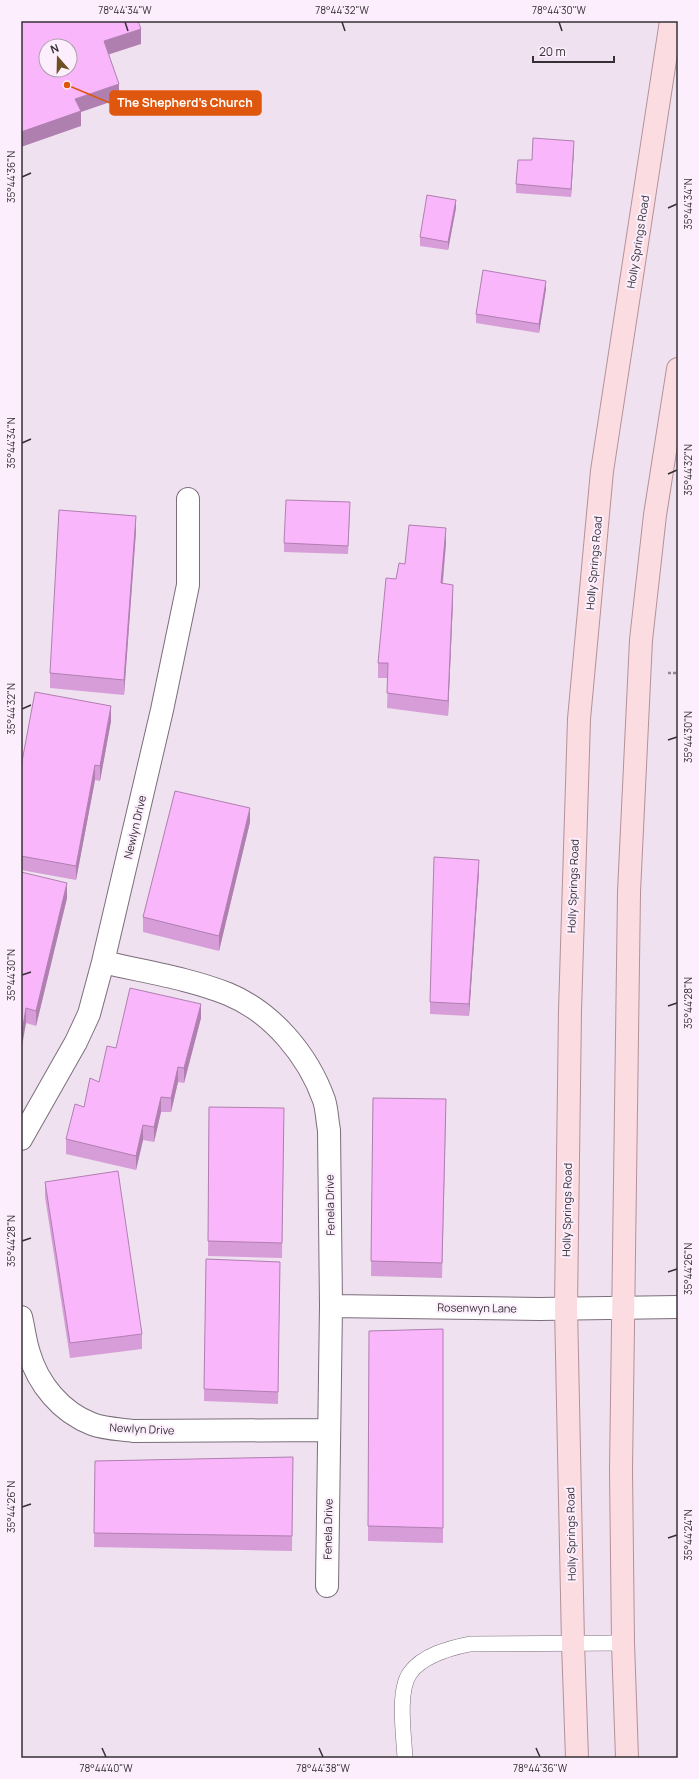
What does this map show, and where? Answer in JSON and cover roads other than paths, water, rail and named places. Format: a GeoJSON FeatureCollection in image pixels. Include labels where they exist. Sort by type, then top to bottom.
{"type":"FeatureCollection","features":[{"type":"Feature","properties":{"kind":"main road","name":"Holly Springs Road"},"geometry":{"type":"LineString","coordinates":[[577,1758],[566,1307],[570,1011],[579,719],[602,471],[671,21]]}},
{"type":"Feature","properties":{"kind":"main road"},"geometry":{"type":"LineString","coordinates":[[627,1758],[622,1642],[621,1462],[629,892],[641,647],[655,515],[678,369]]}},
{"type":"Feature","properties":{"kind":"street","name":"Newlyn Drive"},"geometry":{"type":"LineString","coordinates":[[21,1139],[76,1042],[89,1014],[103,962],[162,710],[187,593],[188,499]]}},
{"type":"Feature","properties":{"kind":"street","name":"Fenela Drive"},"geometry":{"type":"LineString","coordinates":[[103,962],[198,984],[229,995],[254,1010],[276,1026],[297,1049],[312,1073],[324,1101],[329,1130],[331,1306],[328,1430],[327,1586]]}},
{"type":"Feature","properties":{"kind":"street","name":"Rosenwyn Lane"},"geometry":{"type":"LineString","coordinates":[[331,1306],[539,1309],[566,1307],[678,1307]]}},
{"type":"Feature","properties":{"kind":"street","name":"Newlyn Drive"},"geometry":{"type":"LineString","coordinates":[[21,1317],[29,1353],[46,1390],[69,1411],[92,1424],[110,1429],[134,1431],[328,1430]]}},
{"type":"Feature","properties":{"kind":"lane"},"geometry":{"type":"LineString","coordinates":[[405,1758],[403,1692],[410,1673],[427,1658],[450,1648],[470,1644],[622,1642]]}},
{"type":"Feature","properties":{"kind":"place","name":"The Shepherd's Church"},"geometry":{"type":"Point","coordinates":[67,85]}}]}
